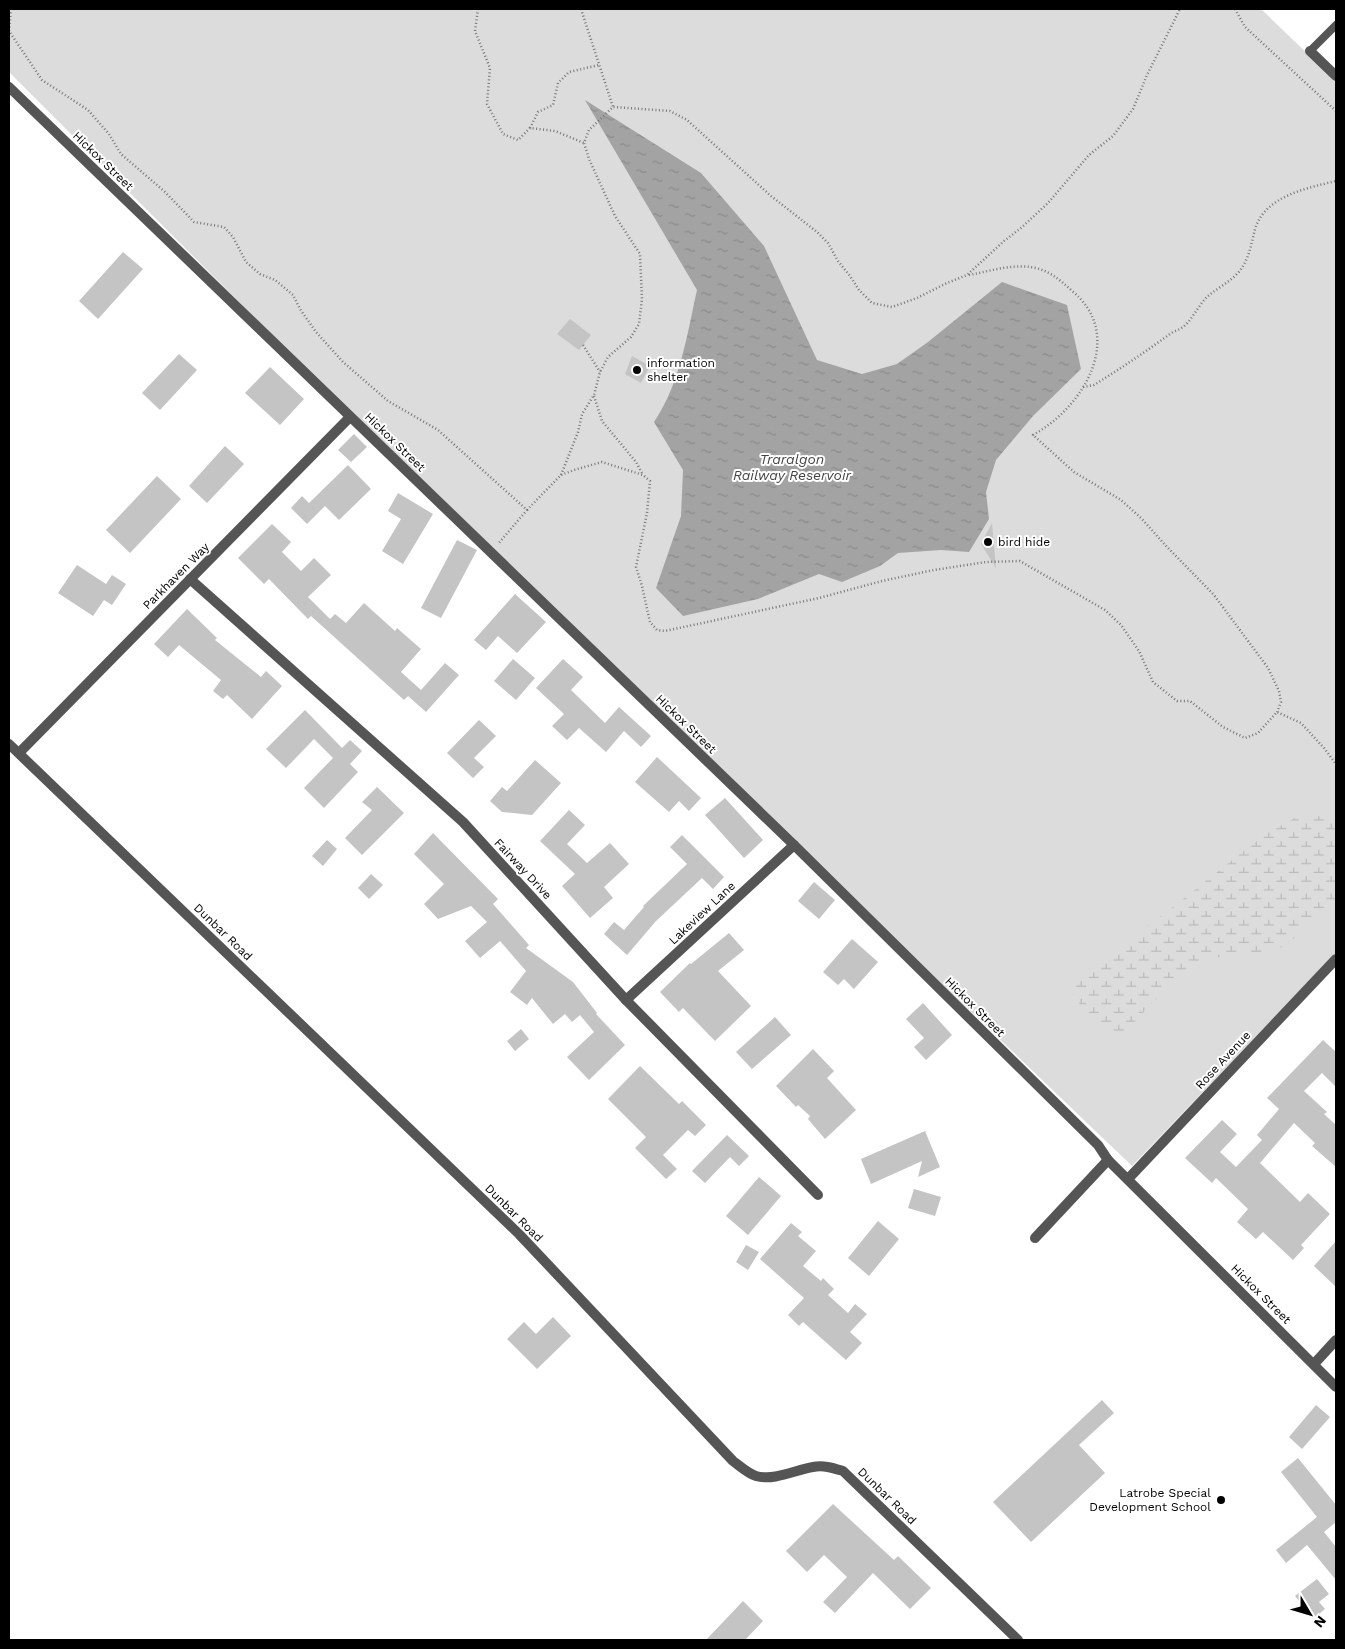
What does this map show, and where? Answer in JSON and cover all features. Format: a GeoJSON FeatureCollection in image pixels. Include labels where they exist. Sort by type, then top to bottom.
{"type":"FeatureCollection","features":[{"type":"Feature","properties":{"kind":"street"},"geometry":{"type":"LineString","coordinates":[[1310,51],[1336,76]]}},
{"type":"Feature","properties":{"kind":"street","name":"Hickox Street"},"geometry":{"type":"LineString","coordinates":[[9,87],[794,845],[1098,1146],[1108,1160],[1336,1387]]}},
{"type":"Feature","properties":{"kind":"street","name":"Parkhaven Way"},"geometry":{"type":"LineString","coordinates":[[19,754],[350,417]]}},
{"type":"Feature","properties":{"kind":"street","name":"Fairway Drive"},"geometry":{"type":"LineString","coordinates":[[190,579],[463,822],[626,1000],[818,1196]]}},
{"type":"Feature","properties":{"kind":"street","name":"Dunbar Road"},"geometry":{"type":"LineString","coordinates":[[9,744],[519,1234],[733,1461],[744,1470],[756,1476],[770,1477],[819,1466],[832,1467],[843,1471],[1018,1640]]}},
{"type":"Feature","properties":{"kind":"street","name":"Lakeview Lane"},"geometry":{"type":"LineString","coordinates":[[626,1000],[794,845]]}},
{"type":"Feature","properties":{"kind":"street","name":"Rose Avenue"},"geometry":{"type":"LineString","coordinates":[[1128,1179],[1336,959]]}},
{"type":"Feature","properties":{"kind":"street"},"geometry":{"type":"LineString","coordinates":[[1035,1238],[1108,1160]]}},
{"type":"Feature","properties":{"kind":"street"},"geometry":{"type":"LineString","coordinates":[[1314,1364],[1336,1340]]}},
{"type":"Feature","properties":{"kind":"lane"},"geometry":{"type":"LineString","coordinates":[[1310,51],[1336,25]]}},
{"type":"Feature","properties":{"kind":"path"},"geometry":{"type":"LineString","coordinates":[[11,9],[10,31],[42,80],[88,110],[109,134],[121,154],[165,192],[194,222],[224,227],[233,237],[246,262],[260,274],[275,280],[293,295],[316,332],[343,362],[388,401],[438,430],[527,510]]}},
{"type":"Feature","properties":{"kind":"path"},"geometry":{"type":"LineString","coordinates":[[478,9],[475,31],[490,68],[487,104],[503,134],[518,140],[530,128],[538,112],[553,105],[558,83],[569,72],[599,65]]}},
{"type":"Feature","properties":{"kind":"path"},"geometry":{"type":"LineString","coordinates":[[581,9],[613,107]]}},
{"type":"Feature","properties":{"kind":"path"},"geometry":{"type":"LineString","coordinates":[[967,275],[1048,203],[1089,155],[1113,136],[1133,109],[1147,75],[1180,9]]}},
{"type":"Feature","properties":{"kind":"path"},"geometry":{"type":"LineString","coordinates":[[1235,9],[1245,27],[1336,111]]}},
{"type":"Feature","properties":{"kind":"path"},"geometry":{"type":"LineString","coordinates":[[491,552],[527,510],[561,475],[578,432],[582,414],[594,395],[600,372],[608,357],[631,338],[639,324],[642,290],[640,254],[615,216],[589,158],[584,143],[589,130],[613,107],[670,111],[687,120],[771,196],[817,232],[828,244],[858,290],[872,303],[892,307],[917,298],[967,275],[1019,266],[1052,273],[1086,303],[1094,318],[1097,334],[1095,366],[1083,387],[1060,416],[1048,427],[1033,435],[1074,472],[1121,500],[1141,518],[1214,595],[1268,668],[1282,702],[1277,712],[1258,733],[1245,738],[1223,727],[1190,701],[1177,701],[1153,682],[1139,651],[1121,625],[1105,610],[1020,562],[986,562],[934,570],[742,615],[657,630],[650,622],[636,567],[650,494],[650,481],[643,475],[636,462],[602,421],[594,395]]}},
{"type":"Feature","properties":{"kind":"path"},"geometry":{"type":"LineString","coordinates":[[530,128],[555,131],[584,143]]}},
{"type":"Feature","properties":{"kind":"path"},"geometry":{"type":"LineString","coordinates":[[1083,387],[1094,385],[1184,326],[1207,297],[1236,275],[1243,266],[1252,246],[1257,223],[1275,203],[1288,195],[1336,181]]}},
{"type":"Feature","properties":{"kind":"path"},"geometry":{"type":"LineString","coordinates":[[583,345],[600,372]]}},
{"type":"Feature","properties":{"kind":"path"},"geometry":{"type":"LineString","coordinates":[[561,475],[602,462],[643,475]]}},
{"type":"Feature","properties":{"kind":"path"},"geometry":{"type":"LineString","coordinates":[[1277,712],[1301,723],[1336,764]]}},
{"type":"Feature","properties":{"kind":"green space"},"geometry":{"type":"Polygon","coordinates":[[[9,9],[1261,9],[1336,81],[1336,953],[1132,1166],[453,516],[9,72],[9,9]]]}},
{"type":"Feature","properties":{"kind":"green space"},"geometry":{"type":"Polygon","coordinates":[[[1304,813],[1335,820],[1336,823],[1336,898],[1308,927],[1276,950],[1259,954],[1231,955],[1213,959],[1192,969],[1147,1008],[1117,1041],[1081,1006],[1069,988],[1078,976],[1168,911],[1264,835],[1304,813]]]}},
{"type":"Feature","properties":{"kind":"water","name":"Traralgon Railway Reservoir"},"geometry":{"type":"Polygon","coordinates":[[[585,100],[701,173],[764,246],[817,360],[862,374],[897,364],[928,342],[1002,282],[1067,305],[1081,369],[1033,416],[996,460],[986,492],[989,519],[969,552],[941,550],[898,553],[880,566],[842,582],[819,574],[758,599],[683,616],[656,588],[681,516],[683,470],[654,422],[670,392],[682,359],[697,290],[585,100]]]}},
{"type":"Feature","properties":{"kind":"building"},"geometry":{"type":"Polygon","coordinates":[[[123,252],[143,269],[98,319],[79,301],[123,252]]]}},
{"type":"Feature","properties":{"kind":"building"},"geometry":{"type":"Polygon","coordinates":[[[570,319],[591,335],[579,350],[557,334],[570,319]]]}},
{"type":"Feature","properties":{"kind":"building"},"geometry":{"type":"Polygon","coordinates":[[[179,354],[197,370],[160,410],[142,393],[179,354]]]}},
{"type":"Feature","properties":{"kind":"building","name":"information shelter"},"geometry":{"type":"Polygon","coordinates":[[[632,356],[650,366],[641,383],[625,374],[632,356]]]}},
{"type":"Feature","properties":{"kind":"building"},"geometry":{"type":"Polygon","coordinates":[[[270,367],[304,399],[280,425],[245,393],[270,367]]]}},
{"type":"Feature","properties":{"kind":"building"},"geometry":{"type":"Polygon","coordinates":[[[354,434],[367,447],[351,462],[338,450],[354,434]]]}},
{"type":"Feature","properties":{"kind":"building"},"geometry":{"type":"Polygon","coordinates":[[[225,446],[244,464],[207,503],[189,486],[225,446]]]}},
{"type":"Feature","properties":{"kind":"building"},"geometry":{"type":"Polygon","coordinates":[[[348,465],[371,489],[339,520],[325,506],[307,524],[291,508],[302,496],[309,503],[348,465]]]}},
{"type":"Feature","properties":{"kind":"building"},"geometry":{"type":"Polygon","coordinates":[[[157,476],[181,499],[130,553],[106,530],[157,476]]]}},
{"type":"Feature","properties":{"kind":"building"},"geometry":{"type":"Polygon","coordinates":[[[398,493],[433,514],[403,564],[382,551],[401,519],[388,511],[398,493]]]}},
{"type":"Feature","properties":{"kind":"building","name":"bird hide"},"geometry":{"type":"Polygon","coordinates":[[[992,523],[996,568],[981,544],[992,523]]]}},
{"type":"Feature","properties":{"kind":"building"},"geometry":{"type":"Polygon","coordinates":[[[272,524],[291,542],[282,552],[301,571],[314,558],[331,575],[308,597],[330,619],[335,614],[346,623],[364,603],[395,631],[397,628],[421,649],[401,672],[421,690],[445,663],[459,675],[426,712],[408,696],[404,700],[311,616],[308,619],[269,579],[264,584],[238,558],[272,524]]]}},
{"type":"Feature","properties":{"kind":"building"},"geometry":{"type":"Polygon","coordinates":[[[457,540],[477,550],[441,618],[421,608],[457,540]]]}},
{"type":"Feature","properties":{"kind":"building"},"geometry":{"type":"Polygon","coordinates":[[[77,565],[106,584],[112,575],[126,584],[112,605],[104,600],[93,616],[58,593],[77,565]]]}},
{"type":"Feature","properties":{"kind":"building"},"geometry":{"type":"Polygon","coordinates":[[[515,594],[546,622],[517,653],[498,636],[486,650],[474,640],[515,594]]]}},
{"type":"Feature","properties":{"kind":"building"},"geometry":{"type":"Polygon","coordinates":[[[187,609],[217,638],[215,640],[261,677],[266,671],[282,686],[252,719],[227,695],[223,699],[213,691],[221,680],[179,645],[168,657],[154,644],[187,609]]]}},
{"type":"Feature","properties":{"kind":"building"},"geometry":{"type":"Polygon","coordinates":[[[513,659],[535,678],[516,700],[494,681],[513,659]]]}},
{"type":"Feature","properties":{"kind":"building"},"geometry":{"type":"Polygon","coordinates":[[[563,659],[583,677],[571,690],[605,723],[619,707],[651,736],[641,747],[624,731],[606,752],[579,728],[567,740],[552,726],[564,714],[536,688],[563,659]]]}},
{"type":"Feature","properties":{"kind":"building"},"geometry":{"type":"Polygon","coordinates":[[[305,710],[342,748],[350,740],[362,751],[350,764],[358,772],[324,808],[304,788],[333,758],[314,739],[286,768],[266,749],[305,710]]]}},
{"type":"Feature","properties":{"kind":"building"},"geometry":{"type":"Polygon","coordinates":[[[479,720],[496,736],[474,758],[484,767],[473,778],[447,753],[479,720]]]}},
{"type":"Feature","properties":{"kind":"building"},"geometry":{"type":"Polygon","coordinates":[[[657,757],[701,798],[689,811],[679,801],[669,812],[635,782],[657,757]]]}},
{"type":"Feature","properties":{"kind":"building"},"geometry":{"type":"Polygon","coordinates":[[[535,760],[561,783],[532,815],[502,812],[490,801],[502,787],[507,791],[535,760]]]}},
{"type":"Feature","properties":{"kind":"building"},"geometry":{"type":"Polygon","coordinates":[[[377,787],[404,813],[362,855],[345,838],[372,810],[362,802],[377,787]]]}},
{"type":"Feature","properties":{"kind":"building"},"geometry":{"type":"Polygon","coordinates":[[[725,798],[763,840],[744,858],[705,815],[725,798]]]}},
{"type":"Feature","properties":{"kind":"building"},"geometry":{"type":"Polygon","coordinates":[[[569,810],[585,825],[567,844],[587,863],[610,843],[629,864],[604,887],[613,898],[590,918],[562,886],[575,874],[540,841],[569,810]]]}},
{"type":"Feature","properties":{"kind":"building"},"geometry":{"type":"Polygon","coordinates":[[[433,833],[498,899],[493,904],[529,945],[526,948],[573,982],[596,1014],[625,1045],[589,1080],[567,1057],[594,1032],[580,1015],[572,1022],[565,1014],[553,1024],[532,998],[527,1005],[510,992],[526,971],[500,941],[480,958],[465,941],[487,922],[471,906],[438,919],[424,904],[444,884],[414,854],[433,833]]]}},
{"type":"Feature","properties":{"kind":"building"},"geometry":{"type":"Polygon","coordinates":[[[682,835],[724,877],[713,889],[702,878],[656,921],[627,955],[604,934],[614,922],[624,930],[643,906],[687,864],[670,847],[682,835]]]}},
{"type":"Feature","properties":{"kind":"building"},"geometry":{"type":"Polygon","coordinates":[[[327,840],[337,849],[323,866],[312,856],[327,840]]]}},
{"type":"Feature","properties":{"kind":"building"},"geometry":{"type":"Polygon","coordinates":[[[371,874],[383,885],[369,899],[358,888],[371,874]]]}},
{"type":"Feature","properties":{"kind":"building"},"geometry":{"type":"Polygon","coordinates":[[[814,882],[835,900],[819,919],[798,901],[814,882]]]}},
{"type":"Feature","properties":{"kind":"building"},"geometry":{"type":"Polygon","coordinates":[[[729,933],[744,950],[718,971],[751,1006],[715,1041],[683,1008],[679,1012],[660,992],[690,963],[729,933]]]}},
{"type":"Feature","properties":{"kind":"building"},"geometry":{"type":"Polygon","coordinates":[[[852,939],[878,962],[854,989],[844,979],[838,985],[823,972],[852,939]]]}},
{"type":"Feature","properties":{"kind":"building"},"geometry":{"type":"Polygon","coordinates":[[[923,1003],[952,1035],[926,1060],[914,1047],[924,1038],[906,1019],[923,1003]]]}},
{"type":"Feature","properties":{"kind":"building"},"geometry":{"type":"Polygon","coordinates":[[[775,1017],[791,1035],[752,1069],[736,1052],[775,1017]]]}},
{"type":"Feature","properties":{"kind":"building"},"geometry":{"type":"Polygon","coordinates":[[[521,1029],[529,1039],[515,1051],[507,1041],[521,1029]]]}},
{"type":"Feature","properties":{"kind":"building"},"geometry":{"type":"Polygon","coordinates":[[[1323,1040],[1336,1052],[1336,1087],[1322,1073],[1304,1091],[1327,1112],[1324,1114],[1336,1125],[1336,1167],[1312,1146],[1315,1143],[1294,1123],[1260,1163],[1300,1202],[1308,1193],[1330,1214],[1301,1245],[1304,1248],[1293,1260],[1263,1232],[1256,1239],[1237,1222],[1248,1209],[1216,1178],[1212,1183],[1185,1158],[1222,1120],[1237,1134],[1220,1152],[1236,1167],[1262,1140],[1257,1135],[1279,1109],[1267,1098],[1323,1040]]]}},
{"type":"Feature","properties":{"kind":"building"},"geometry":{"type":"Polygon","coordinates":[[[813,1049],[834,1071],[827,1078],[856,1110],[825,1139],[808,1119],[810,1116],[798,1105],[796,1107],[776,1086],[813,1049]]]}},
{"type":"Feature","properties":{"kind":"building"},"geometry":{"type":"Polygon","coordinates":[[[640,1066],[679,1104],[682,1101],[706,1125],[695,1136],[688,1130],[663,1155],[677,1169],[666,1179],[635,1148],[646,1137],[608,1099],[640,1066]]]}},
{"type":"Feature","properties":{"kind":"building"},"geometry":{"type":"Polygon","coordinates":[[[925,1131],[940,1167],[918,1177],[922,1161],[871,1184],[861,1159],[925,1131]]]}},
{"type":"Feature","properties":{"kind":"building"},"geometry":{"type":"Polygon","coordinates":[[[727,1135],[749,1156],[739,1166],[730,1157],[705,1183],[692,1171],[727,1135]]]}},
{"type":"Feature","properties":{"kind":"building"},"geometry":{"type":"Polygon","coordinates":[[[759,1177],[781,1196],[748,1235],[726,1216],[759,1177]]]}},
{"type":"Feature","properties":{"kind":"building"},"geometry":{"type":"Polygon","coordinates":[[[914,1189],[941,1197],[935,1216],[908,1208],[914,1189]]]}},
{"type":"Feature","properties":{"kind":"building"},"geometry":{"type":"Polygon","coordinates":[[[878,1221],[899,1239],[869,1276],[848,1258],[878,1221]]]}},
{"type":"Feature","properties":{"kind":"building"},"geometry":{"type":"Polygon","coordinates":[[[791,1223],[802,1232],[798,1236],[816,1251],[803,1266],[821,1281],[823,1278],[834,1289],[828,1295],[848,1313],[855,1304],[867,1314],[850,1332],[862,1343],[846,1360],[803,1322],[799,1326],[788,1315],[804,1298],[760,1259],[791,1223]]]}},
{"type":"Feature","properties":{"kind":"building"},"geometry":{"type":"Polygon","coordinates":[[[1336,1241],[1336,1287],[1314,1266],[1336,1241]]]}},
{"type":"Feature","properties":{"kind":"building"},"geometry":{"type":"Polygon","coordinates":[[[746,1245],[759,1252],[748,1270],[736,1262],[746,1245]]]}},
{"type":"Feature","properties":{"kind":"building"},"geometry":{"type":"Polygon","coordinates":[[[553,1317],[571,1336],[537,1369],[507,1339],[524,1322],[536,1334],[553,1317]]]}},
{"type":"Feature","properties":{"kind":"building"},"geometry":{"type":"Polygon","coordinates":[[[1102,1400],[1114,1413],[1079,1445],[1105,1473],[1031,1542],[993,1502],[1102,1400]]]}},
{"type":"Feature","properties":{"kind":"building"},"geometry":{"type":"Polygon","coordinates":[[[1316,1405],[1330,1417],[1302,1449],[1289,1437],[1316,1405]]]}},
{"type":"Feature","properties":{"kind":"building"},"geometry":{"type":"Polygon","coordinates":[[[1298,1458],[1336,1505],[1336,1522],[1324,1532],[1336,1547],[1336,1580],[1307,1545],[1286,1563],[1276,1550],[1317,1517],[1281,1472],[1298,1458]]]}},
{"type":"Feature","properties":{"kind":"building"},"geometry":{"type":"Polygon","coordinates":[[[833,1504],[894,1560],[898,1556],[931,1588],[910,1609],[873,1573],[835,1613],[823,1602],[847,1577],[824,1555],[807,1572],[786,1551],[833,1504]]]}},
{"type":"Feature","properties":{"kind":"building"},"geometry":{"type":"Polygon","coordinates":[[[1317,1579],[1329,1594],[1319,1602],[1325,1609],[1313,1619],[1295,1596],[1317,1579]]]}},
{"type":"Feature","properties":{"kind":"building"},"geometry":{"type":"Polygon","coordinates":[[[743,1601],[763,1621],[745,1640],[706,1640],[743,1601]]]}},
{"type":"Feature","properties":{"kind":"place","name":"information shelter"},"geometry":{"type":"Point","coordinates":[637,370]}},
{"type":"Feature","properties":{"kind":"place","name":"bird hide"},"geometry":{"type":"Point","coordinates":[988,542]}},
{"type":"Feature","properties":{"kind":"place","name":"Latrobe Special Development School"},"geometry":{"type":"Point","coordinates":[1221,1500]}}]}
